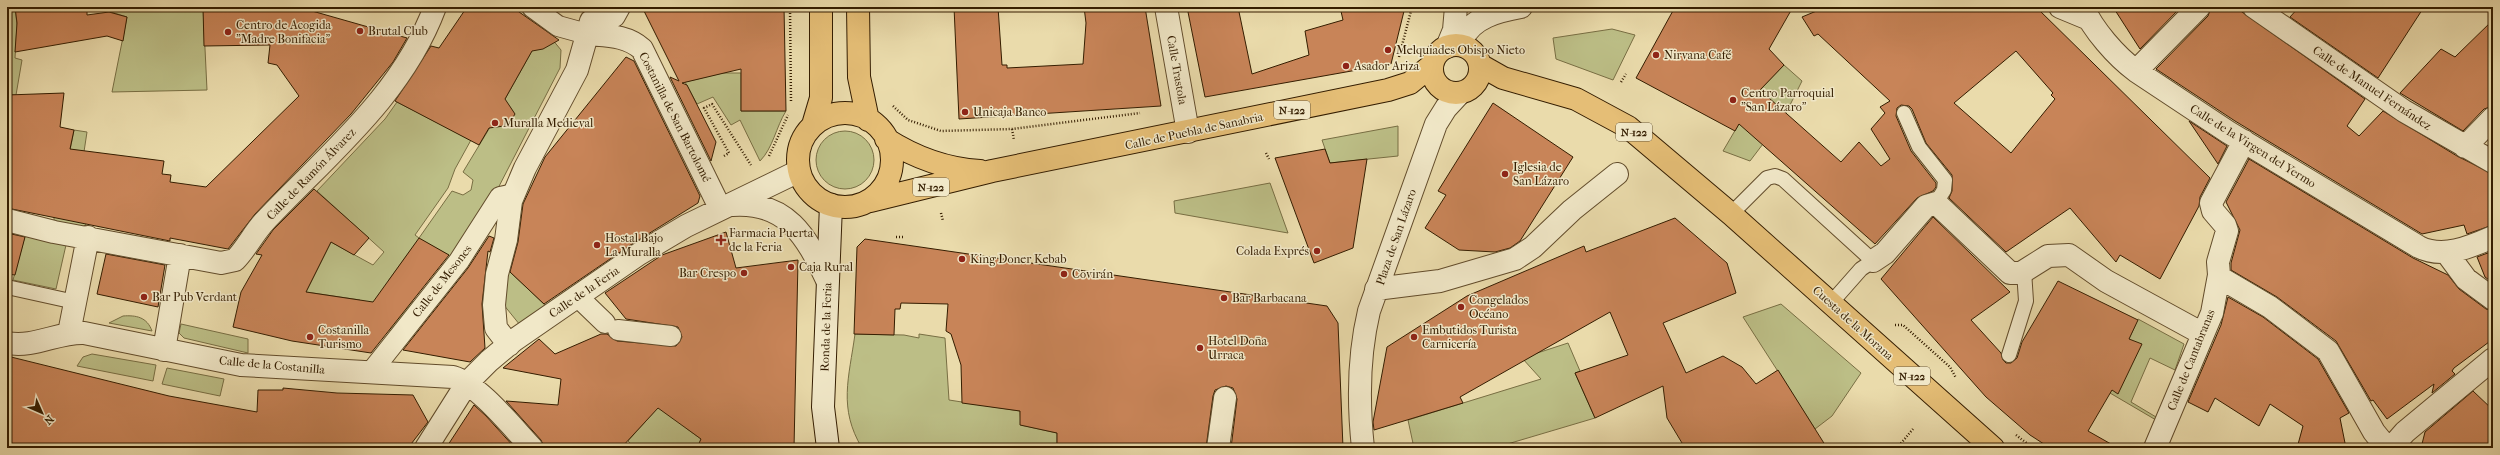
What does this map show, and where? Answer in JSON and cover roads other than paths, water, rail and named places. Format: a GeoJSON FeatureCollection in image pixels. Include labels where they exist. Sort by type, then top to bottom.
{"type":"FeatureCollection","features":[{"type":"Feature","properties":{"kind":"highway","name":"N-122"},"geometry":{"type":"LineString","coordinates":[[813,125],[820,120],[835,115],[851,114],[868,120],[880,129],[886,139],[891,156],[890,171],[885,184],[870,201],[850,207],[831,205],[810,191],[799,170],[798,158],[800,145],[813,125],[821,98],[821,7]]}},
{"type":"Feature","properties":{"kind":"highway"},"geometry":{"type":"LineString","coordinates":[[858,7],[859,77],[868,120]]}},
{"type":"Feature","properties":{"kind":"highway","name":"N-122"},"geometry":{"type":"LineString","coordinates":[[1432,65],[1436,55],[1458,45],[1472,51],[1480,65]]}},
{"type":"Feature","properties":{"kind":"highway"},"geometry":{"type":"LineString","coordinates":[[1432,65],[1433,78],[1458,90],[1479,77],[1480,65]]}},
{"type":"Feature","properties":{"kind":"highway","name":"Calle de Puebla de Sanabria"},"geometry":{"type":"LineString","coordinates":[[1396,88],[1410,83],[1432,65]]}},
{"type":"Feature","properties":{"kind":"highway","name":"Cuesta de la Morana"},"geometry":{"type":"LineString","coordinates":[[1480,65],[1496,75],[1519,83],[1561,94],[1610,116],[1649,144],[1731,214],[1993,448]]}},
{"type":"Feature","properties":{"kind":"highway","name":"Cuesta de la Morana"},"geometry":{"type":"LineString","coordinates":[[1458,90],[1488,83],[1519,83]]}},
{"type":"Feature","properties":{"kind":"highway","name":"Calle de Puebla de Sanabria"},"geometry":{"type":"LineString","coordinates":[[870,201],[992,171],[1188,132],[1396,88],[1418,85],[1458,90]]}},
{"type":"Feature","properties":{"kind":"highway","name":"Calle de Puebla de Sanabria"},"geometry":{"type":"LineString","coordinates":[[886,139],[939,164],[969,170],[992,171]]}},
{"type":"Feature","properties":{"kind":"street","name":"Calle de Ramón Álvarez"},"geometry":{"type":"LineString","coordinates":[[7,220],[54,232],[88,237],[221,263],[235,260],[264,222],[373,111],[419,44],[435,7]]}},
{"type":"Feature","properties":{"kind":"street","name":"Costanilla de San Bartolomé"},"geometry":{"type":"LineString","coordinates":[[532,7],[558,26],[587,34],[617,37],[635,43],[642,49],[726,206]]}},
{"type":"Feature","properties":{"kind":"street"},"geometry":{"type":"LineString","coordinates":[[509,345],[496,328],[494,306],[497,274],[514,194],[525,168],[574,77],[587,34],[594,18],[610,18],[614,16],[619,7]]}},
{"type":"Feature","properties":{"kind":"street","name":"Calle Trastola"},"geometry":{"type":"LineString","coordinates":[[1166,7],[1188,132]]}},
{"type":"Feature","properties":{"kind":"street"},"geometry":{"type":"LineString","coordinates":[[1502,7],[1520,7]]}},
{"type":"Feature","properties":{"kind":"street"},"geometry":{"type":"LineString","coordinates":[[1456,10],[1452,37],[1458,45],[1469,28],[1479,20],[1520,7]]}},
{"type":"Feature","properties":{"kind":"street"},"geometry":{"type":"LineString","coordinates":[[2060,7],[2086,13]]}},
{"type":"Feature","properties":{"kind":"street"},"geometry":{"type":"LineString","coordinates":[[2136,71],[2199,7]]}},
{"type":"Feature","properties":{"kind":"street","name":"Calle de Manuel Fernández"},"geometry":{"type":"LineString","coordinates":[[2254,7],[2396,106],[2464,147],[2493,162]]}},
{"type":"Feature","properties":{"kind":"street","name":"Calle de la Virgen del Yermo"},"geometry":{"type":"LineString","coordinates":[[2086,13],[2126,62],[2136,71],[2244,142],[2418,247],[2433,252],[2446,252],[2493,237]]}},
{"type":"Feature","properties":{"kind":"street","name":"Plaza de San Lázaro"},"geometry":{"type":"LineString","coordinates":[[1458,90],[1441,102],[1434,131],[1376,289],[1440,281],[1515,259],[1533,247],[1572,210],[1617,174]]}},
{"type":"Feature","properties":{"kind":"street"},"geometry":{"type":"LineString","coordinates":[[2464,147],[2493,118]]}},
{"type":"Feature","properties":{"kind":"street","name":"Calle de Cantabranas"},"geometry":{"type":"LineString","coordinates":[[2155,448],[2212,313],[2219,277],[2218,262],[2226,228],[2213,211],[2211,203],[2244,142]]}},
{"type":"Feature","properties":{"kind":"street","name":"Calle de la Feria"},"geometry":{"type":"LineString","coordinates":[[432,446],[467,383],[489,361],[509,345],[577,296],[646,250],[726,206],[799,170]]}},
{"type":"Feature","properties":{"kind":"street","name":"Calle de Mesones"},"geometry":{"type":"LineString","coordinates":[[371,372],[459,261],[500,198],[514,194]]}},
{"type":"Feature","properties":{"kind":"street"},"geometry":{"type":"LineString","coordinates":[[1873,261],[1885,252],[1926,206],[1936,203],[2007,272],[2018,274],[2024,272],[2048,256],[2062,254],[2072,256],[2106,281],[2203,334]]}},
{"type":"Feature","properties":{"kind":"street","name":"Ronda de la Feria"},"geometry":{"type":"LineString","coordinates":[[828,448],[823,408],[831,205]]}},
{"type":"Feature","properties":{"kind":"street"},"geometry":{"type":"LineString","coordinates":[[726,206],[765,207],[788,219],[809,245],[827,280]]}},
{"type":"Feature","properties":{"kind":"street"},"geometry":{"type":"LineString","coordinates":[[69,333],[88,237]]}},
{"type":"Feature","properties":{"kind":"street"},"geometry":{"type":"LineString","coordinates":[[2446,252],[2466,279],[2493,299]]}},
{"type":"Feature","properties":{"kind":"street"},"geometry":{"type":"LineString","coordinates":[[164,350],[180,255]]}},
{"type":"Feature","properties":{"kind":"street"},"geometry":{"type":"LineString","coordinates":[[2219,277],[2270,307],[2328,351],[2374,432],[2388,448]]}},
{"type":"Feature","properties":{"kind":"street"},"geometry":{"type":"LineString","coordinates":[[1363,448],[1360,404],[1361,354],[1368,311],[1376,289]]}},
{"type":"Feature","properties":{"kind":"street"},"geometry":{"type":"LineString","coordinates":[[577,296],[612,326],[671,336]]}},
{"type":"Feature","properties":{"kind":"street","name":"Calle de la Costanilla"},"geometry":{"type":"LineString","coordinates":[[7,344],[31,345],[69,333],[84,334],[241,365],[453,377],[467,383]]}},
{"type":"Feature","properties":{"kind":"street"},"geometry":{"type":"LineString","coordinates":[[2391,448],[2399,438],[2493,359]]}},
{"type":"Feature","properties":{"kind":"street"},"geometry":{"type":"LineString","coordinates":[[467,383],[532,448]]}},
{"type":"Feature","properties":{"kind":"street"},"geometry":{"type":"LineString","coordinates":[[1218,448],[1225,398]]}},
{"type":"Feature","properties":{"kind":"lane"},"geometry":{"type":"LineString","coordinates":[[1904,113],[1919,147],[1945,180],[1944,190],[1936,203]]}},
{"type":"Feature","properties":{"kind":"lane"},"geometry":{"type":"LineString","coordinates":[[1731,214],[1763,181],[1772,176],[1778,177],[1873,261],[1861,269],[1831,303]]}},
{"type":"Feature","properties":{"kind":"lane"},"geometry":{"type":"LineString","coordinates":[[2009,355],[2026,301],[2024,272]]}},
{"type":"Feature","properties":{"kind":"lane"},"geometry":{"type":"LineString","coordinates":[[7,287],[75,302]]}},
{"type":"Feature","properties":{"kind":"place","name":"Brutal Club"},"geometry":{"type":"Point","coordinates":[360,31]}},
{"type":"Feature","properties":{"kind":"place","name":"Centro de Acogida \"Madre Bonifacia\""},"geometry":{"type":"Point","coordinates":[228,32]}},
{"type":"Feature","properties":{"kind":"place","name":"Melquiades Obispo Nieto"},"geometry":{"type":"Point","coordinates":[1388,50]}},
{"type":"Feature","properties":{"kind":"place","name":"Nirvana Café"},"geometry":{"type":"Point","coordinates":[1656,55]}},
{"type":"Feature","properties":{"kind":"place","name":"Asador Ariza"},"geometry":{"type":"Point","coordinates":[1346,66]}},
{"type":"Feature","properties":{"kind":"place","name":"Centro Parroquial \"San Lázaro\""},"geometry":{"type":"Point","coordinates":[1733,100]}},
{"type":"Feature","properties":{"kind":"place","name":"Unicaja Banco"},"geometry":{"type":"Point","coordinates":[965,112]}},
{"type":"Feature","properties":{"kind":"place","name":"Muralla Medieval"},"geometry":{"type":"Point","coordinates":[495,123]}},
{"type":"Feature","properties":{"kind":"place","name":"Iglesia de San Lázaro"},"geometry":{"type":"Point","coordinates":[1505,174]}},
{"type":"Feature","properties":{"kind":"place","name":"Farmacia Puerta de la Feria"},"geometry":{"type":"Point","coordinates":[721,240]}},
{"type":"Feature","properties":{"kind":"place","name":"Hostal Bajo La Muralla"},"geometry":{"type":"Point","coordinates":[597,245]}},
{"type":"Feature","properties":{"kind":"place","name":"Colada Exprés"},"geometry":{"type":"Point","coordinates":[1317,251]}},
{"type":"Feature","properties":{"kind":"place","name":"King Doner Kebab"},"geometry":{"type":"Point","coordinates":[962,259]}},
{"type":"Feature","properties":{"kind":"place","name":"Caja Rural"},"geometry":{"type":"Point","coordinates":[791,267]}},
{"type":"Feature","properties":{"kind":"place","name":"Bar Crespo"},"geometry":{"type":"Point","coordinates":[744,273]}},
{"type":"Feature","properties":{"kind":"place","name":"Covirán"},"geometry":{"type":"Point","coordinates":[1064,274]}},
{"type":"Feature","properties":{"kind":"place","name":"Bar Pub Verdant"},"geometry":{"type":"Point","coordinates":[144,297]}},
{"type":"Feature","properties":{"kind":"place","name":"Bar Barbacana"},"geometry":{"type":"Point","coordinates":[1224,298]}},
{"type":"Feature","properties":{"kind":"place","name":"Congelados Océano"},"geometry":{"type":"Point","coordinates":[1461,307]}},
{"type":"Feature","properties":{"kind":"place","name":"Costanilla Turismo"},"geometry":{"type":"Point","coordinates":[310,337]}},
{"type":"Feature","properties":{"kind":"place","name":"Embutidos Turista Carnicería"},"geometry":{"type":"Point","coordinates":[1414,337]}},
{"type":"Feature","properties":{"kind":"place","name":"Hotel Doña Urraca"},"geometry":{"type":"Point","coordinates":[1200,348]}}]}
